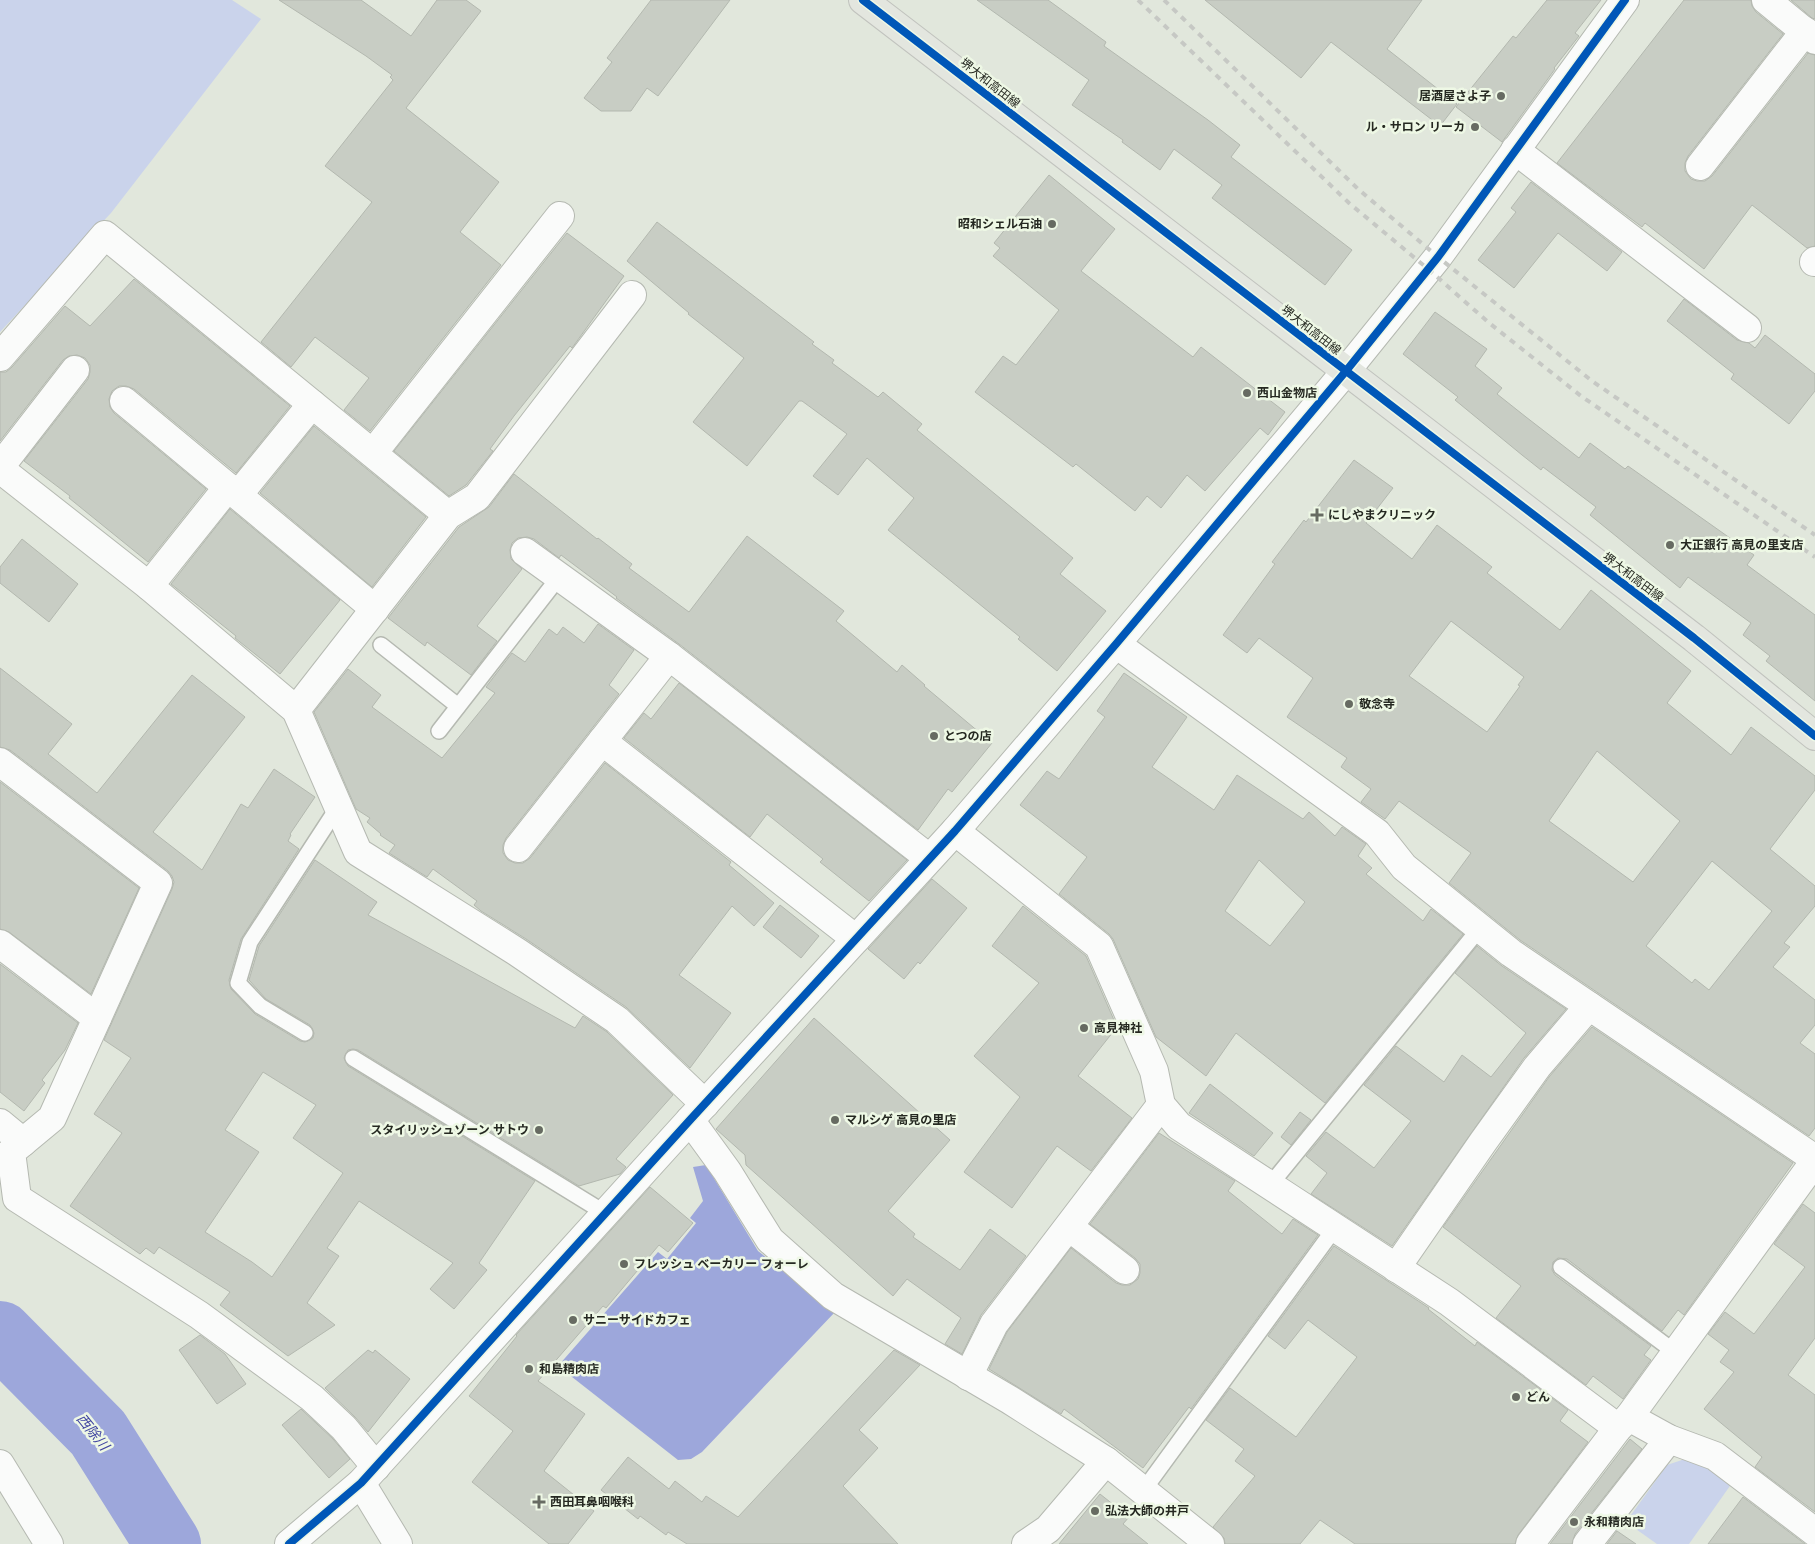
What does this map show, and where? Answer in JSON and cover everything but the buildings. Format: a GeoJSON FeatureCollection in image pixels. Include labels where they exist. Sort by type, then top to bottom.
{"type":"FeatureCollection","features":[{"type":"Feature","properties":{"kind":"main road","name":"堺大和高田線"},"geometry":{"type":"LineString","coordinates":[[863,0],[1694,638],[1815,736]]}},
{"type":"Feature","properties":{"kind":"street"},"geometry":{"type":"LineString","coordinates":[[289,1544],[368,1475],[954,831],[1116,644],[1346,371],[1438,257],[1625,0]]}},
{"type":"Feature","properties":{"kind":"street"},"geometry":{"type":"LineString","coordinates":[[1700,166],[1810,36],[1766,0]]}},
{"type":"Feature","properties":{"kind":"street"},"geometry":{"type":"LineString","coordinates":[[1515,150],[1747,328]]}},
{"type":"Feature","properties":{"kind":"street"},"geometry":{"type":"LineString","coordinates":[[373,453],[560,216]]}},
{"type":"Feature","properties":{"kind":"street"},"geometry":{"type":"LineString","coordinates":[[0,357],[105,235],[448,514]]}},
{"type":"Feature","properties":{"kind":"street"},"geometry":{"type":"LineString","coordinates":[[296,710],[448,514],[477,497],[632,295]]}},
{"type":"Feature","properties":{"kind":"street"},"geometry":{"type":"LineString","coordinates":[[75,370],[0,468],[149,586],[296,710],[358,852],[517,952],[618,1020],[698,1112],[727,1171],[770,1240],[833,1296],[1010,1400],[1106,1461],[1143,1490],[1198,1540]]}},
{"type":"Feature","properties":{"kind":"street"},"geometry":{"type":"LineString","coordinates":[[124,401],[375,608]]}},
{"type":"Feature","properties":{"kind":"street"},"geometry":{"type":"LineString","coordinates":[[149,586],[312,404]]}},
{"type":"Feature","properties":{"kind":"street"},"geometry":{"type":"LineString","coordinates":[[525,552],[669,656],[929,858]]}},
{"type":"Feature","properties":{"kind":"street"},"geometry":{"type":"LineString","coordinates":[[1116,644],[1377,833],[1404,867],[1511,953],[1815,1160],[1676,1353],[1530,1544]]}},
{"type":"Feature","properties":{"kind":"street"},"geometry":{"type":"LineString","coordinates":[[518,848],[669,656]]}},
{"type":"Feature","properties":{"kind":"street"},"geometry":{"type":"LineString","coordinates":[[602,742],[856,939]]}},
{"type":"Feature","properties":{"kind":"street"},"geometry":{"type":"LineString","coordinates":[[0,762],[158,883],[52,1118],[11,1152],[17,1198],[200,1315],[312,1398],[344,1428],[368,1475],[398,1544]]}},
{"type":"Feature","properties":{"kind":"street"},"geometry":{"type":"LineString","coordinates":[[954,831],[1099,946],[1154,1071],[1161,1106],[1179,1126],[1449,1302],[1624,1422],[1715,1456],[1815,1532]]}},
{"type":"Feature","properties":{"kind":"street"},"geometry":{"type":"LineString","coordinates":[[0,944],[97,1018]]}},
{"type":"Feature","properties":{"kind":"street"},"geometry":{"type":"LineString","coordinates":[[1396,1268],[1537,1067],[1589,1006]]}},
{"type":"Feature","properties":{"kind":"street"},"geometry":{"type":"LineString","coordinates":[[968,1376],[994,1324],[1161,1106]]}},
{"type":"Feature","properties":{"kind":"street"},"geometry":{"type":"LineString","coordinates":[[0,1123],[24,1142]]}},
{"type":"Feature","properties":{"kind":"street"},"geometry":{"type":"LineString","coordinates":[[1069,1227],[1125,1270]]}},
{"type":"Feature","properties":{"kind":"street"},"geometry":{"type":"LineString","coordinates":[[1587,1544],[1669,1439]]}},
{"type":"Feature","properties":{"kind":"street"},"geometry":{"type":"LineString","coordinates":[[1026,1544],[1048,1529],[1106,1461]]}},
{"type":"Feature","properties":{"kind":"street"},"geometry":{"type":"LineString","coordinates":[[0,1464],[49,1544]]}},
{"type":"Feature","properties":{"kind":"lane"},"geometry":{"type":"LineString","coordinates":[[439,731],[559,577]]}},
{"type":"Feature","properties":{"kind":"lane"},"geometry":{"type":"LineString","coordinates":[[381,646],[458,706]]}},
{"type":"Feature","properties":{"kind":"lane"},"geometry":{"type":"LineString","coordinates":[[305,1033],[260,1006],[238,983],[250,942],[338,807]]}},
{"type":"Feature","properties":{"kind":"lane"},"geometry":{"type":"LineString","coordinates":[[1270,1185],[1480,928]]}},
{"type":"Feature","properties":{"kind":"lane"},"geometry":{"type":"LineString","coordinates":[[353,1058],[605,1213]]}},
{"type":"Feature","properties":{"kind":"lane"},"geometry":{"type":"LineString","coordinates":[[1143,1490],[1335,1228]]}},
{"type":"Feature","properties":{"kind":"lane"},"geometry":{"type":"LineString","coordinates":[[1561,1267],[1676,1353]]}},
{"type":"Feature","properties":{"kind":"shaded area"},"geometry":{"type":"Polygon","coordinates":[[[0,0],[232,0],[261,19],[111,213],[0,332],[0,0]]]}},
{"type":"Feature","properties":{"kind":"shaded area"},"geometry":{"type":"Polygon","coordinates":[[[1694,1456],[1732,1483],[1689,1544],[1657,1544],[1626,1522],[1667,1465],[1694,1456]]]}},
{"type":"Feature","properties":{"kind":"water"},"geometry":{"type":"Polygon","coordinates":[[[706,1165],[758,1251],[835,1312],[702,1452],[691,1459],[678,1460],[558,1366],[658,1252],[667,1259],[696,1223],[690,1218],[703,1201],[693,1167],[706,1165]]]}},
{"type":"Feature","properties":{"kind":"waterway","name":"西除川"},"geometry":{"type":"LineString","coordinates":[[0,1334],[98,1433],[168,1544]]}},
{"type":"Feature","properties":{"kind":"railway"},"geometry":{"type":"LineString","coordinates":[[1138,0],[1349,203],[1488,322],[1581,396],[1815,557]]}},
{"type":"Feature","properties":{"kind":"railway"},"geometry":{"type":"LineString","coordinates":[[1164,0],[1358,189],[1438,257],[1592,381],[1815,535]]}},
{"type":"Feature","properties":{"kind":"cycle path"},"geometry":{"type":"LineString","coordinates":[[863,0],[1694,638],[1815,736]]}},
{"type":"Feature","properties":{"kind":"cycle path"},"geometry":{"type":"LineString","coordinates":[[289,1544],[361,1483],[955,831],[1116,644],[1346,371],[1438,257],[1625,0]]}},
{"type":"Feature","properties":{"kind":"place","name":"居酒屋さよ子"},"geometry":{"type":"Point","coordinates":[1501,96]}},
{"type":"Feature","properties":{"kind":"place","name":"ル・サロン リーカ"},"geometry":{"type":"Point","coordinates":[1475,127]}},
{"type":"Feature","properties":{"kind":"place","name":"昭和シェル石油"},"geometry":{"type":"Point","coordinates":[1052,224]}},
{"type":"Feature","properties":{"kind":"place","name":"西山金物店"},"geometry":{"type":"Point","coordinates":[1247,393]}},
{"type":"Feature","properties":{"kind":"place","name":"にしやまクリニック"},"geometry":{"type":"Point","coordinates":[1317,515]}},
{"type":"Feature","properties":{"kind":"place","name":"大正銀行 高見の里支店"},"geometry":{"type":"Point","coordinates":[1670,545]}},
{"type":"Feature","properties":{"kind":"place","name":"敬念寺"},"geometry":{"type":"Point","coordinates":[1349,704]}},
{"type":"Feature","properties":{"kind":"place","name":"とつの店"},"geometry":{"type":"Point","coordinates":[934,736]}},
{"type":"Feature","properties":{"kind":"place","name":"高見神社"},"geometry":{"type":"Point","coordinates":[1084,1028]}},
{"type":"Feature","properties":{"kind":"place","name":"マルシゲ 高見の里店"},"geometry":{"type":"Point","coordinates":[835,1120]}},
{"type":"Feature","properties":{"kind":"place","name":"スタイリッシュゾーン サトウ"},"geometry":{"type":"Point","coordinates":[539,1130]}},
{"type":"Feature","properties":{"kind":"place","name":"フレッシュ ベーカリー フォーレ"},"geometry":{"type":"Point","coordinates":[624,1264]}},
{"type":"Feature","properties":{"kind":"place","name":"サニーサイドカフェ"},"geometry":{"type":"Point","coordinates":[573,1320]}},
{"type":"Feature","properties":{"kind":"place","name":"和島精肉店"},"geometry":{"type":"Point","coordinates":[529,1369]}},
{"type":"Feature","properties":{"kind":"place","name":"どん"},"geometry":{"type":"Point","coordinates":[1516,1397]}},
{"type":"Feature","properties":{"kind":"place","name":"西田耳鼻咽喉科"},"geometry":{"type":"Point","coordinates":[539,1502]}},
{"type":"Feature","properties":{"kind":"place","name":"弘法大師の井戸"},"geometry":{"type":"Point","coordinates":[1095,1511]}},
{"type":"Feature","properties":{"kind":"place","name":"永和精肉店"},"geometry":{"type":"Point","coordinates":[1574,1522]}}]}
